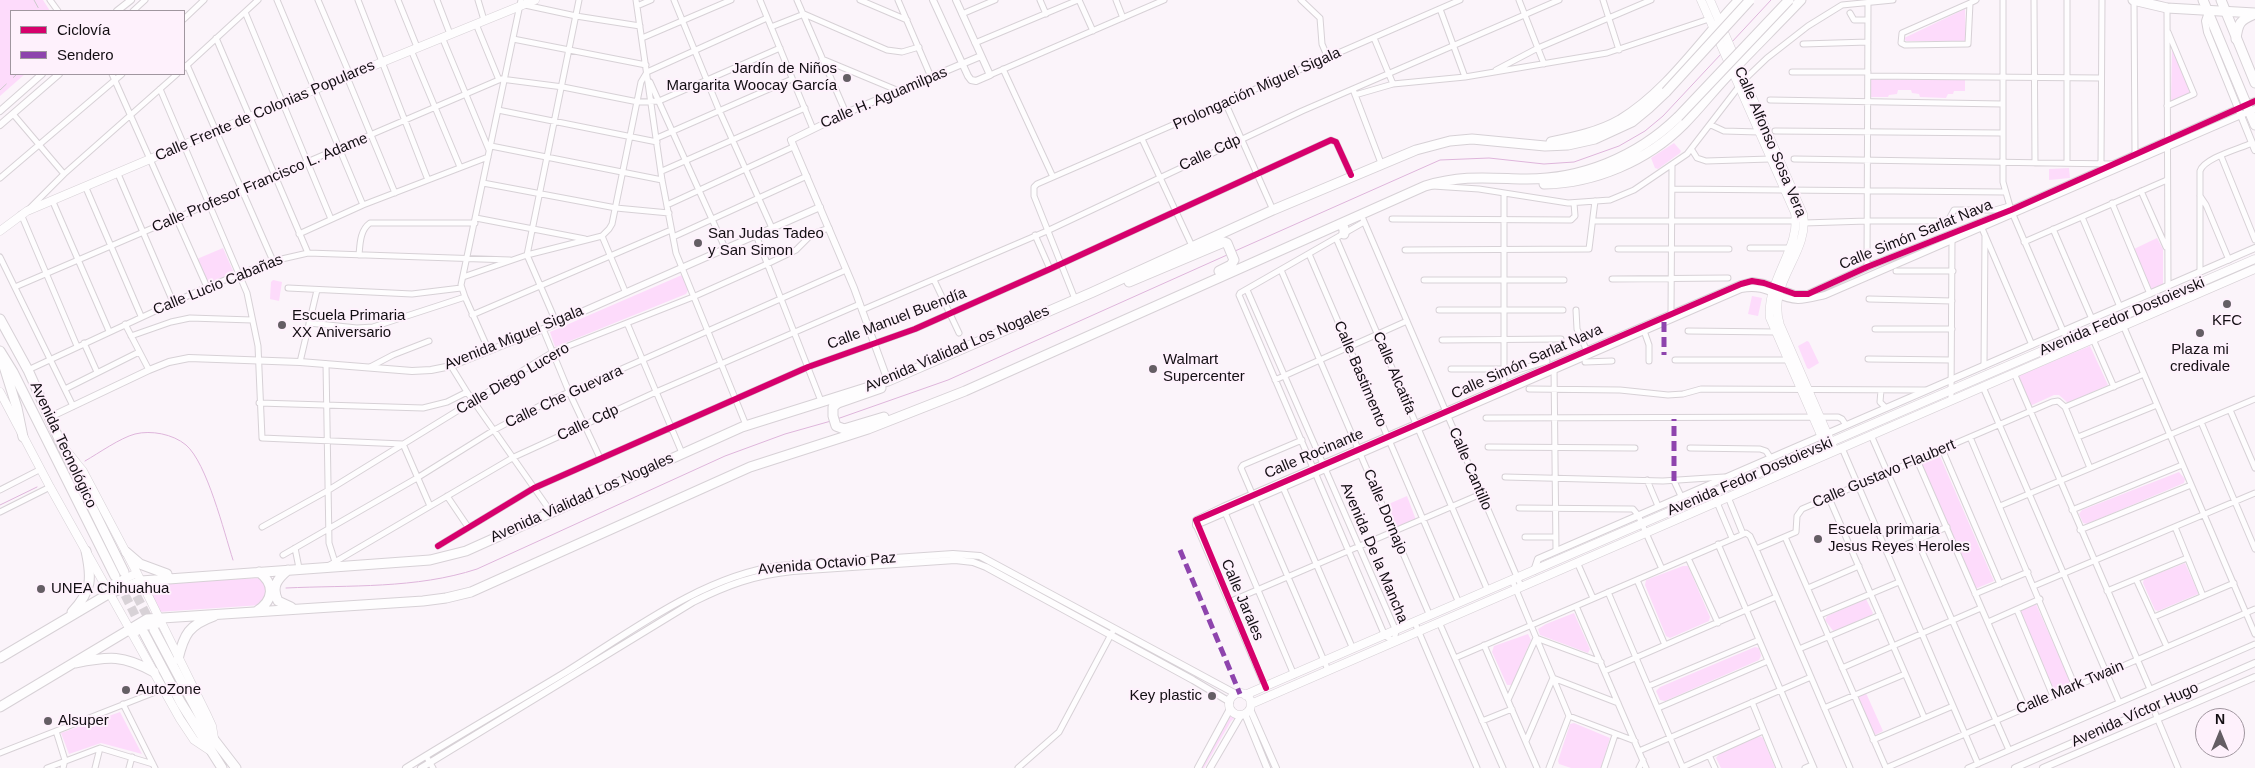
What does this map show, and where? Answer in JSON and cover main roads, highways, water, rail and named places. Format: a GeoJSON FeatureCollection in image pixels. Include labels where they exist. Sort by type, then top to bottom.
{"type":"FeatureCollection","features":[{"type":"Feature","properties":{"kind":"main road","name":"Calle Frente de Colonias Populares"},"geometry":{"type":"LineString","coordinates":[[0,231],[24,213],[282,103],[476,24],[519,4],[535,0]]}},
{"type":"Feature","properties":{"kind":"main road","name":"Calle Alfonso Sosa Vera"},"geometry":{"type":"LineString","coordinates":[[1701,0],[1709,19],[1716,25]]}},
{"type":"Feature","properties":{"kind":"main road","name":"Calle Alfonso Sosa Vera"},"geometry":{"type":"LineString","coordinates":[[1710,0],[1716,25],[1789,191],[1800,222],[1801,239],[1768,308],[1770,318],[1812,418],[1828,444],[1835,451]]}},
{"type":"Feature","properties":{"kind":"main road"},"geometry":{"type":"LineString","coordinates":[[1534,145],[1592,132],[1620,120],[1643,104],[1739,0]]}},
{"type":"Feature","properties":{"kind":"main road","name":"Avenida Vialidad Los Nogales"},"geometry":{"type":"LineString","coordinates":[[0,658],[109,590],[139,577],[259,572],[331,564],[430,560],[466,551],[746,425],[888,381],[1093,292],[1351,175],[1416,150],[1450,140],[1486,139],[1534,145],[1568,145],[1601,136],[1632,122],[1649,108],[1750,0]]}},
{"type":"Feature","properties":{"kind":"main road"},"geometry":{"type":"LineString","coordinates":[[0,707],[68,665],[130,631],[142,621],[158,623],[221,613],[423,601],[471,592],[750,467],[912,414],[1048,356],[1114,324],[1340,224],[1363,218],[1425,186],[1462,177],[1524,179],[1579,173],[1603,165],[1642,146],[1663,132],[1789,0]]}},
{"type":"Feature","properties":{"kind":"main road"},"geometry":{"type":"LineString","coordinates":[[1524,179],[1542,184],[1571,182],[1602,173],[1638,158],[1668,138],[1684,124],[1734,67],[1801,0]]}},
{"type":"Feature","properties":{"kind":"main road"},"geometry":{"type":"LineString","coordinates":[[2133,0],[2167,8],[2255,13]]}},
{"type":"Feature","properties":{"kind":"main road"},"geometry":{"type":"LineString","coordinates":[[2203,0],[2255,125]]}},
{"type":"Feature","properties":{"kind":"main road"},"geometry":{"type":"LineString","coordinates":[[2221,0],[2255,83]]}},
{"type":"Feature","properties":{"kind":"main road"},"geometry":{"type":"LineString","coordinates":[[2236,38],[2238,28],[2243,19],[2255,13]]}},
{"type":"Feature","properties":{"kind":"main road","name":"Calle Alfonso Sosa Vera"},"geometry":{"type":"LineString","coordinates":[[1742,83],[1770,159],[1789,191]]}},
{"type":"Feature","properties":{"kind":"main road","name":"Calle Alfonso Sosa Vera"},"geometry":{"type":"LineString","coordinates":[[1800,222],[1788,248],[1776,289],[1776,310],[1778,319],[1821,418],[1824,435]]}},
{"type":"Feature","properties":{"kind":"main road"},"geometry":{"type":"LineString","coordinates":[[1340,224],[1344,228],[1340,236]]}},
{"type":"Feature","properties":{"kind":"main road"},"geometry":{"type":"LineString","coordinates":[[1093,292],[1125,284],[1219,242],[1227,243],[1234,258],[1228,267],[1138,309],[1114,324]]}},
{"type":"Feature","properties":{"kind":"main road","name":"Avenida Fedor Dostoievski"},"geometry":{"type":"LineString","coordinates":[[1245,695],[1266,688],[1534,570],[2255,260]]}},
{"type":"Feature","properties":{"kind":"main road","name":"Avenida Fedor Dostoievski"},"geometry":{"type":"LineString","coordinates":[[1247,711],[1328,670],[1394,641],[2255,269]]}},
{"type":"Feature","properties":{"kind":"main road","name":"Avenida Tecnológico"},"geometry":{"type":"LineString","coordinates":[[0,319],[28,370],[63,448],[124,572]]}},
{"type":"Feature","properties":{"kind":"main road","name":"Avenida Tecnológico"},"geometry":{"type":"LineString","coordinates":[[0,351],[13,372],[115,576]]}},
{"type":"Feature","properties":{"kind":"main road"},"geometry":{"type":"LineString","coordinates":[[0,355],[17,408],[23,436]]}},
{"type":"Feature","properties":{"kind":"main road"},"geometry":{"type":"LineString","coordinates":[[888,381],[876,391],[838,403],[832,410],[836,426],[844,429],[883,418],[912,414]]}},
{"type":"Feature","properties":{"kind":"main road"},"geometry":{"type":"LineString","coordinates":[[0,392],[50,487],[163,689],[194,740],[209,750]]}},
{"type":"Feature","properties":{"kind":"main road"},"geometry":{"type":"LineString","coordinates":[[63,448],[74,458],[83,471],[139,577],[195,709],[236,768]]}},
{"type":"Feature","properties":{"kind":"main road"},"geometry":{"type":"LineString","coordinates":[[68,616],[79,605],[88,588],[90,568],[86,551]]}},
{"type":"Feature","properties":{"kind":"main road"},"geometry":{"type":"LineString","coordinates":[[126,552],[150,570],[160,574],[184,576]]}},
{"type":"Feature","properties":{"kind":"main road"},"geometry":{"type":"LineString","coordinates":[[288,569],[276,581],[276,596],[283,605],[296,608]]}},
{"type":"Feature","properties":{"kind":"main road"},"geometry":{"type":"LineString","coordinates":[[257,611],[267,603],[270,593],[267,580],[259,572]]}},
{"type":"Feature","properties":{"kind":"main road"},"geometry":{"type":"LineString","coordinates":[[178,659],[182,642],[189,630],[221,613]]}},
{"type":"Feature","properties":{"kind":"main road"},"geometry":{"type":"LineString","coordinates":[[158,623],[209,720],[214,738]]}},
{"type":"Feature","properties":{"kind":"main road"},"geometry":{"type":"LineString","coordinates":[[144,633],[181,704],[222,768]]}},
{"type":"Feature","properties":{"kind":"main road"},"geometry":{"type":"LineString","coordinates":[[68,665],[116,657],[137,663],[154,672]]}},
{"type":"Feature","properties":{"kind":"main road"},"geometry":{"type":"LineString","coordinates":[[1236,694],[1245,695],[1247,711],[1235,713],[1230,705],[1236,694]]}},
{"type":"Feature","properties":{"kind":"waterway"},"geometry":{"type":"LineString","coordinates":[[1731,43],[1771,0]]}},
{"type":"Feature","properties":{"kind":"waterway"},"geometry":{"type":"LineString","coordinates":[[1235,251],[1440,160],[1489,158],[1544,164],[1574,162],[1619,146],[1645,131],[1663,116],[1722,53]]}},
{"type":"Feature","properties":{"kind":"waterway"},"geometry":{"type":"LineString","coordinates":[[837,419],[948,380],[1227,255]]}},
{"type":"Feature","properties":{"kind":"waterway"},"geometry":{"type":"LineString","coordinates":[[286,588],[407,583],[430,580],[477,569],[725,456],[785,434],[831,421]]}},
{"type":"Feature","properties":{"kind":"waterway"},"geometry":{"type":"LineString","coordinates":[[85,461],[116,442],[135,434],[148,432],[162,434],[181,441],[194,454],[208,482],[233,560]]}},
{"type":"Feature","properties":{"kind":"waterway"},"geometry":{"type":"LineString","coordinates":[[0,505],[37,487]]}},
{"type":"Feature","properties":{"kind":"tunnel"},"geometry":{"type":"LineString","coordinates":[[124,572],[152,625]]}},
{"type":"Feature","properties":{"kind":"tunnel"},"geometry":{"type":"LineString","coordinates":[[119,583],[142,629]]}},
{"type":"Feature","properties":{"kind":"railway"},"geometry":{"type":"LineString","coordinates":[[34,0],[39,10]]}},
{"type":"Feature","properties":{"kind":"railway"},"geometry":{"type":"LineString","coordinates":[[0,90],[16,75]]}},
{"type":"Feature","properties":{"kind":"place","name":"Jardín de Niños Margarita Woocay García"},"geometry":{"type":"Point","coordinates":[847,78]}},
{"type":"Feature","properties":{"kind":"place","name":"San Judas Tadeo y San Simon"},"geometry":{"type":"Point","coordinates":[698,243]}},
{"type":"Feature","properties":{"kind":"place","name":"KFC"},"geometry":{"type":"Point","coordinates":[2227,304]}},
{"type":"Feature","properties":{"kind":"place","name":"Escuela Primaria XX Aniversario"},"geometry":{"type":"Point","coordinates":[282,325]}},
{"type":"Feature","properties":{"kind":"place","name":"Plaza mi credivale"},"geometry":{"type":"Point","coordinates":[2200,333]}},
{"type":"Feature","properties":{"kind":"place","name":"Walmart Supercenter"},"geometry":{"type":"Point","coordinates":[1153,369]}},
{"type":"Feature","properties":{"kind":"place","name":"Escuela primaria Jesus Reyes Heroles"},"geometry":{"type":"Point","coordinates":[1818,539]}},
{"type":"Feature","properties":{"kind":"place","name":"UNEA Chihuahua"},"geometry":{"type":"Point","coordinates":[41,589]}},
{"type":"Feature","properties":{"kind":"place","name":"AutoZone"},"geometry":{"type":"Point","coordinates":[126,690]}},
{"type":"Feature","properties":{"kind":"place","name":"Key plastic"},"geometry":{"type":"Point","coordinates":[1212,696]}},
{"type":"Feature","properties":{"kind":"place","name":"Alsuper"},"geometry":{"type":"Point","coordinates":[48,721]}}]}
